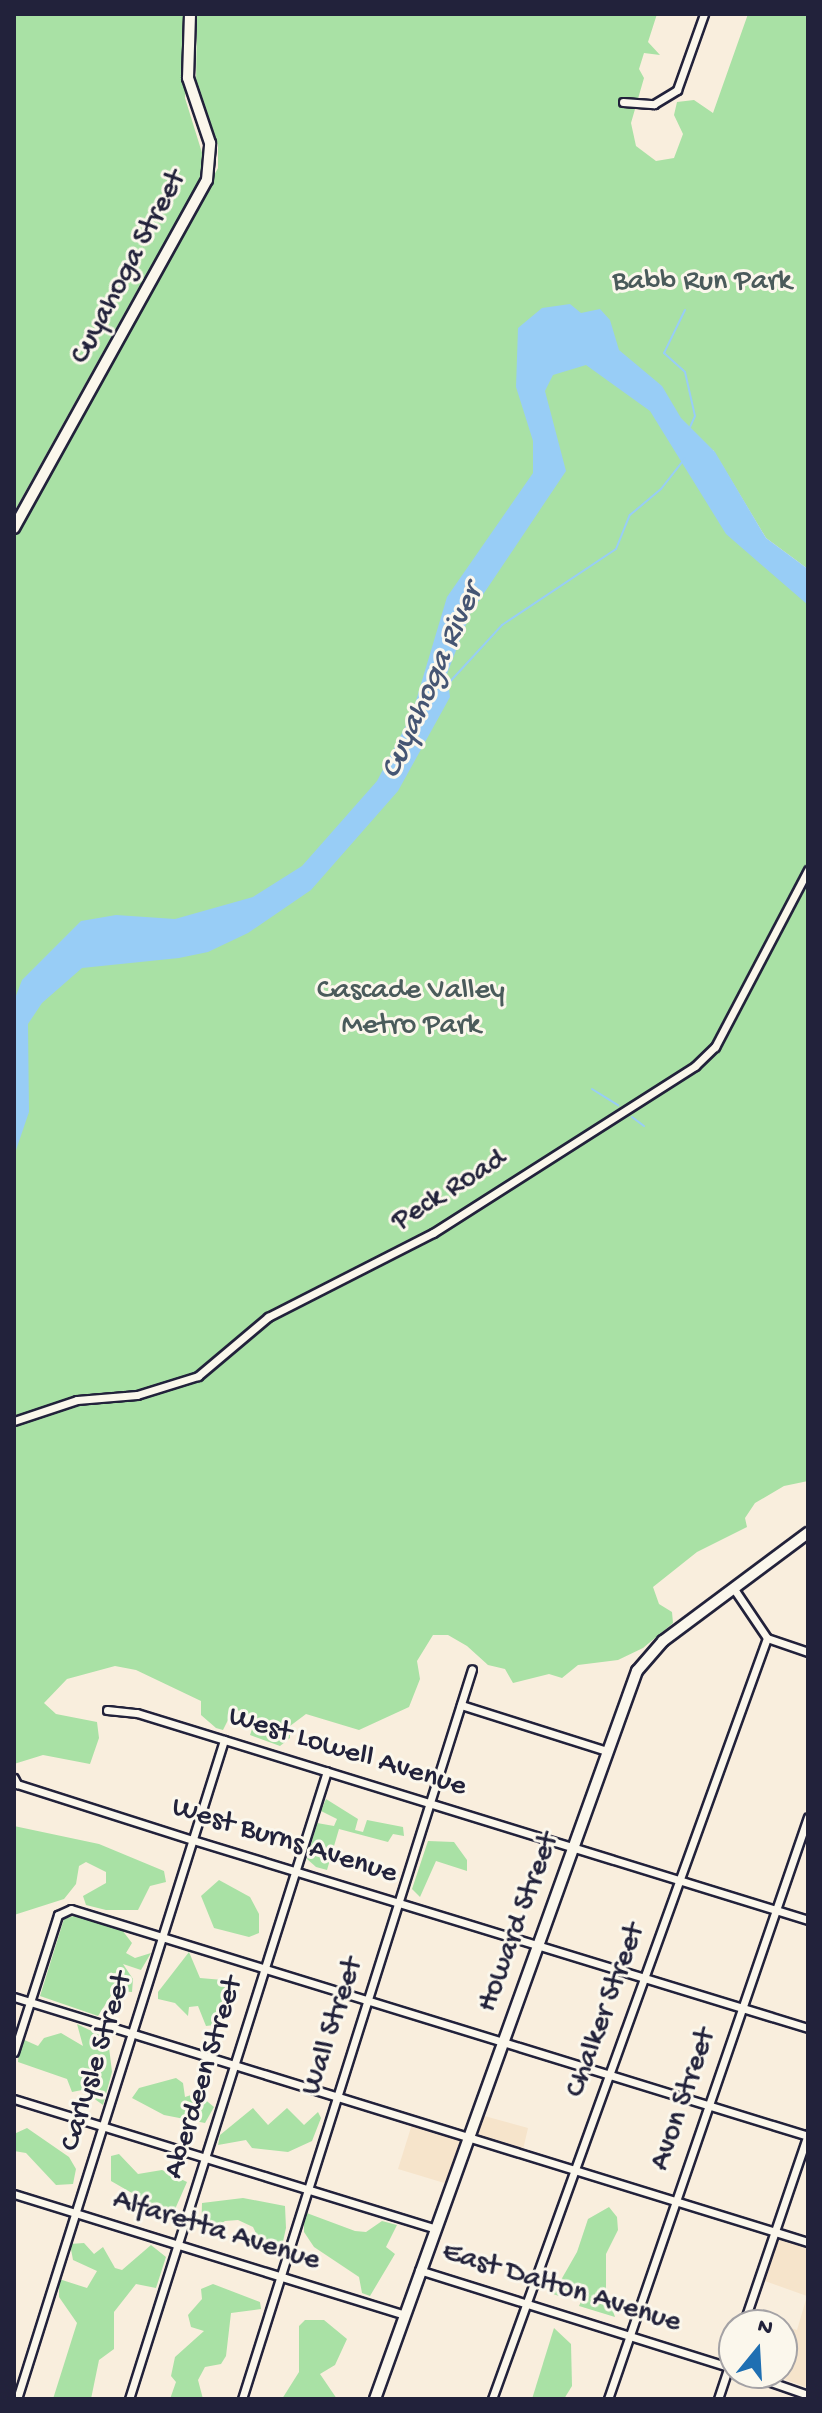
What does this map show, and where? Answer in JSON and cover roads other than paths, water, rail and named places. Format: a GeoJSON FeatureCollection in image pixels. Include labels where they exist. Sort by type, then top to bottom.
{"type":"FeatureCollection","features":[{"type":"Feature","properties":{"kind":"main road","name":"Cuyahoga Street"},"geometry":{"type":"LineString","coordinates":[[14,528],[207,180],[210,143],[188,78],[190,14]]}},
{"type":"Feature","properties":{"kind":"main road","name":"Howard Street"},"geometry":{"type":"LineString","coordinates":[[375,2399],[607,1751],[647,1655],[808,1533]]}},
{"type":"Feature","properties":{"kind":"street"},"geometry":{"type":"LineString","coordinates":[[623,102],[654,104],[677,90],[704,14]]}},
{"type":"Feature","properties":{"kind":"street","name":"Peck Road"},"geometry":{"type":"LineString","coordinates":[[14,1421],[77,1400],[137,1395],[198,1376],[268,1317],[425,1238],[695,1066],[715,1047],[808,870]]}},
{"type":"Feature","properties":{"kind":"street"},"geometry":{"type":"LineString","coordinates":[[734,1589],[767,1638],[808,1652]]}},
{"type":"Feature","properties":{"kind":"street","name":"Chalker Street"},"geometry":{"type":"LineString","coordinates":[[492,2399],[767,1638]]}},
{"type":"Feature","properties":{"kind":"street","name":"Wall Street"},"geometry":{"type":"LineString","coordinates":[[242,2399],[472,1669]]}},
{"type":"Feature","properties":{"kind":"street"},"geometry":{"type":"LineString","coordinates":[[461,1705],[607,1751]]}},
{"type":"Feature","properties":{"kind":"street","name":"West Lowell Avenue"},"geometry":{"type":"LineString","coordinates":[[107,1710],[137,1713],[808,1920]]}},
{"type":"Feature","properties":{"kind":"street","name":"Carlysle Street"},"geometry":{"type":"LineString","coordinates":[[17,2399],[224,1740]]}},
{"type":"Feature","properties":{"kind":"street","name":"Aberdeen Street"},"geometry":{"type":"LineString","coordinates":[[129,2399],[327,1771]]}},
{"type":"Feature","properties":{"kind":"street","name":"West Burns Avenue"},"geometry":{"type":"LineString","coordinates":[[15,1783],[808,2028]]}},
{"type":"Feature","properties":{"kind":"street","name":"Avon Street"},"geometry":{"type":"LineString","coordinates":[[608,2399],[808,1817]]}},
{"type":"Feature","properties":{"kind":"street"},"geometry":{"type":"LineString","coordinates":[[14,2052],[57,1918],[71,1909],[808,2135],[748,2309]]}},
{"type":"Feature","properties":{"kind":"street"},"geometry":{"type":"LineString","coordinates":[[14,1997],[808,2242]]}},
{"type":"Feature","properties":{"kind":"street"},"geometry":{"type":"LineString","coordinates":[[14,2099],[434,2228]]}},
{"type":"Feature","properties":{"kind":"street","name":"Alfaretta Avenue"},"geometry":{"type":"LineString","coordinates":[[14,2194],[405,2315]]}},
{"type":"Feature","properties":{"kind":"street","name":"East Dalton Avenue"},"geometry":{"type":"LineString","coordinates":[[419,2270],[718,2364]]}},
{"type":"Feature","properties":{"kind":"water","name":"Cuyahoga River"},"geometry":{"type":"Polygon","coordinates":[[[570,304],[581,313],[600,309],[610,320],[619,350],[662,386],[681,418],[715,452],[766,538],[808,569],[808,605],[726,534],[650,411],[586,365],[553,375],[545,391],[566,471],[470,614],[447,674],[450,697],[398,791],[311,890],[248,933],[208,952],[82,968],[42,1003],[28,1024],[29,1112],[14,1156],[14,1001],[22,980],[81,921],[116,915],[175,919],[253,897],[302,866],[377,781],[412,714],[447,597],[533,473],[533,441],[516,387],[518,328],[542,308],[570,304]]]}},
{"type":"Feature","properties":{"kind":"waterway"},"geometry":{"type":"LineString","coordinates":[[685,310],[664,353],[685,372],[695,416],[690,427]]}},
{"type":"Feature","properties":{"kind":"waterway","name":"Cuyahoga River"},"geometry":{"type":"LineString","coordinates":[[446,686],[502,625],[616,549],[630,515],[661,489],[685,458]]}},
{"type":"Feature","properties":{"kind":"waterway"},"geometry":{"type":"LineString","coordinates":[[592,1089],[618,1105]]}},
{"type":"Feature","properties":{"kind":"waterway"},"geometry":{"type":"LineString","coordinates":[[632,1117],[644,1126]]}},
{"type":"Feature","properties":{"kind":"park label","name":"Babb Run Park"},"geometry":{"type":"Point","coordinates":[702,283]}},
{"type":"Feature","properties":{"kind":"park label","name":"Cascade Valley Metro Park"},"geometry":{"type":"Point","coordinates":[411,1009]}}]}
